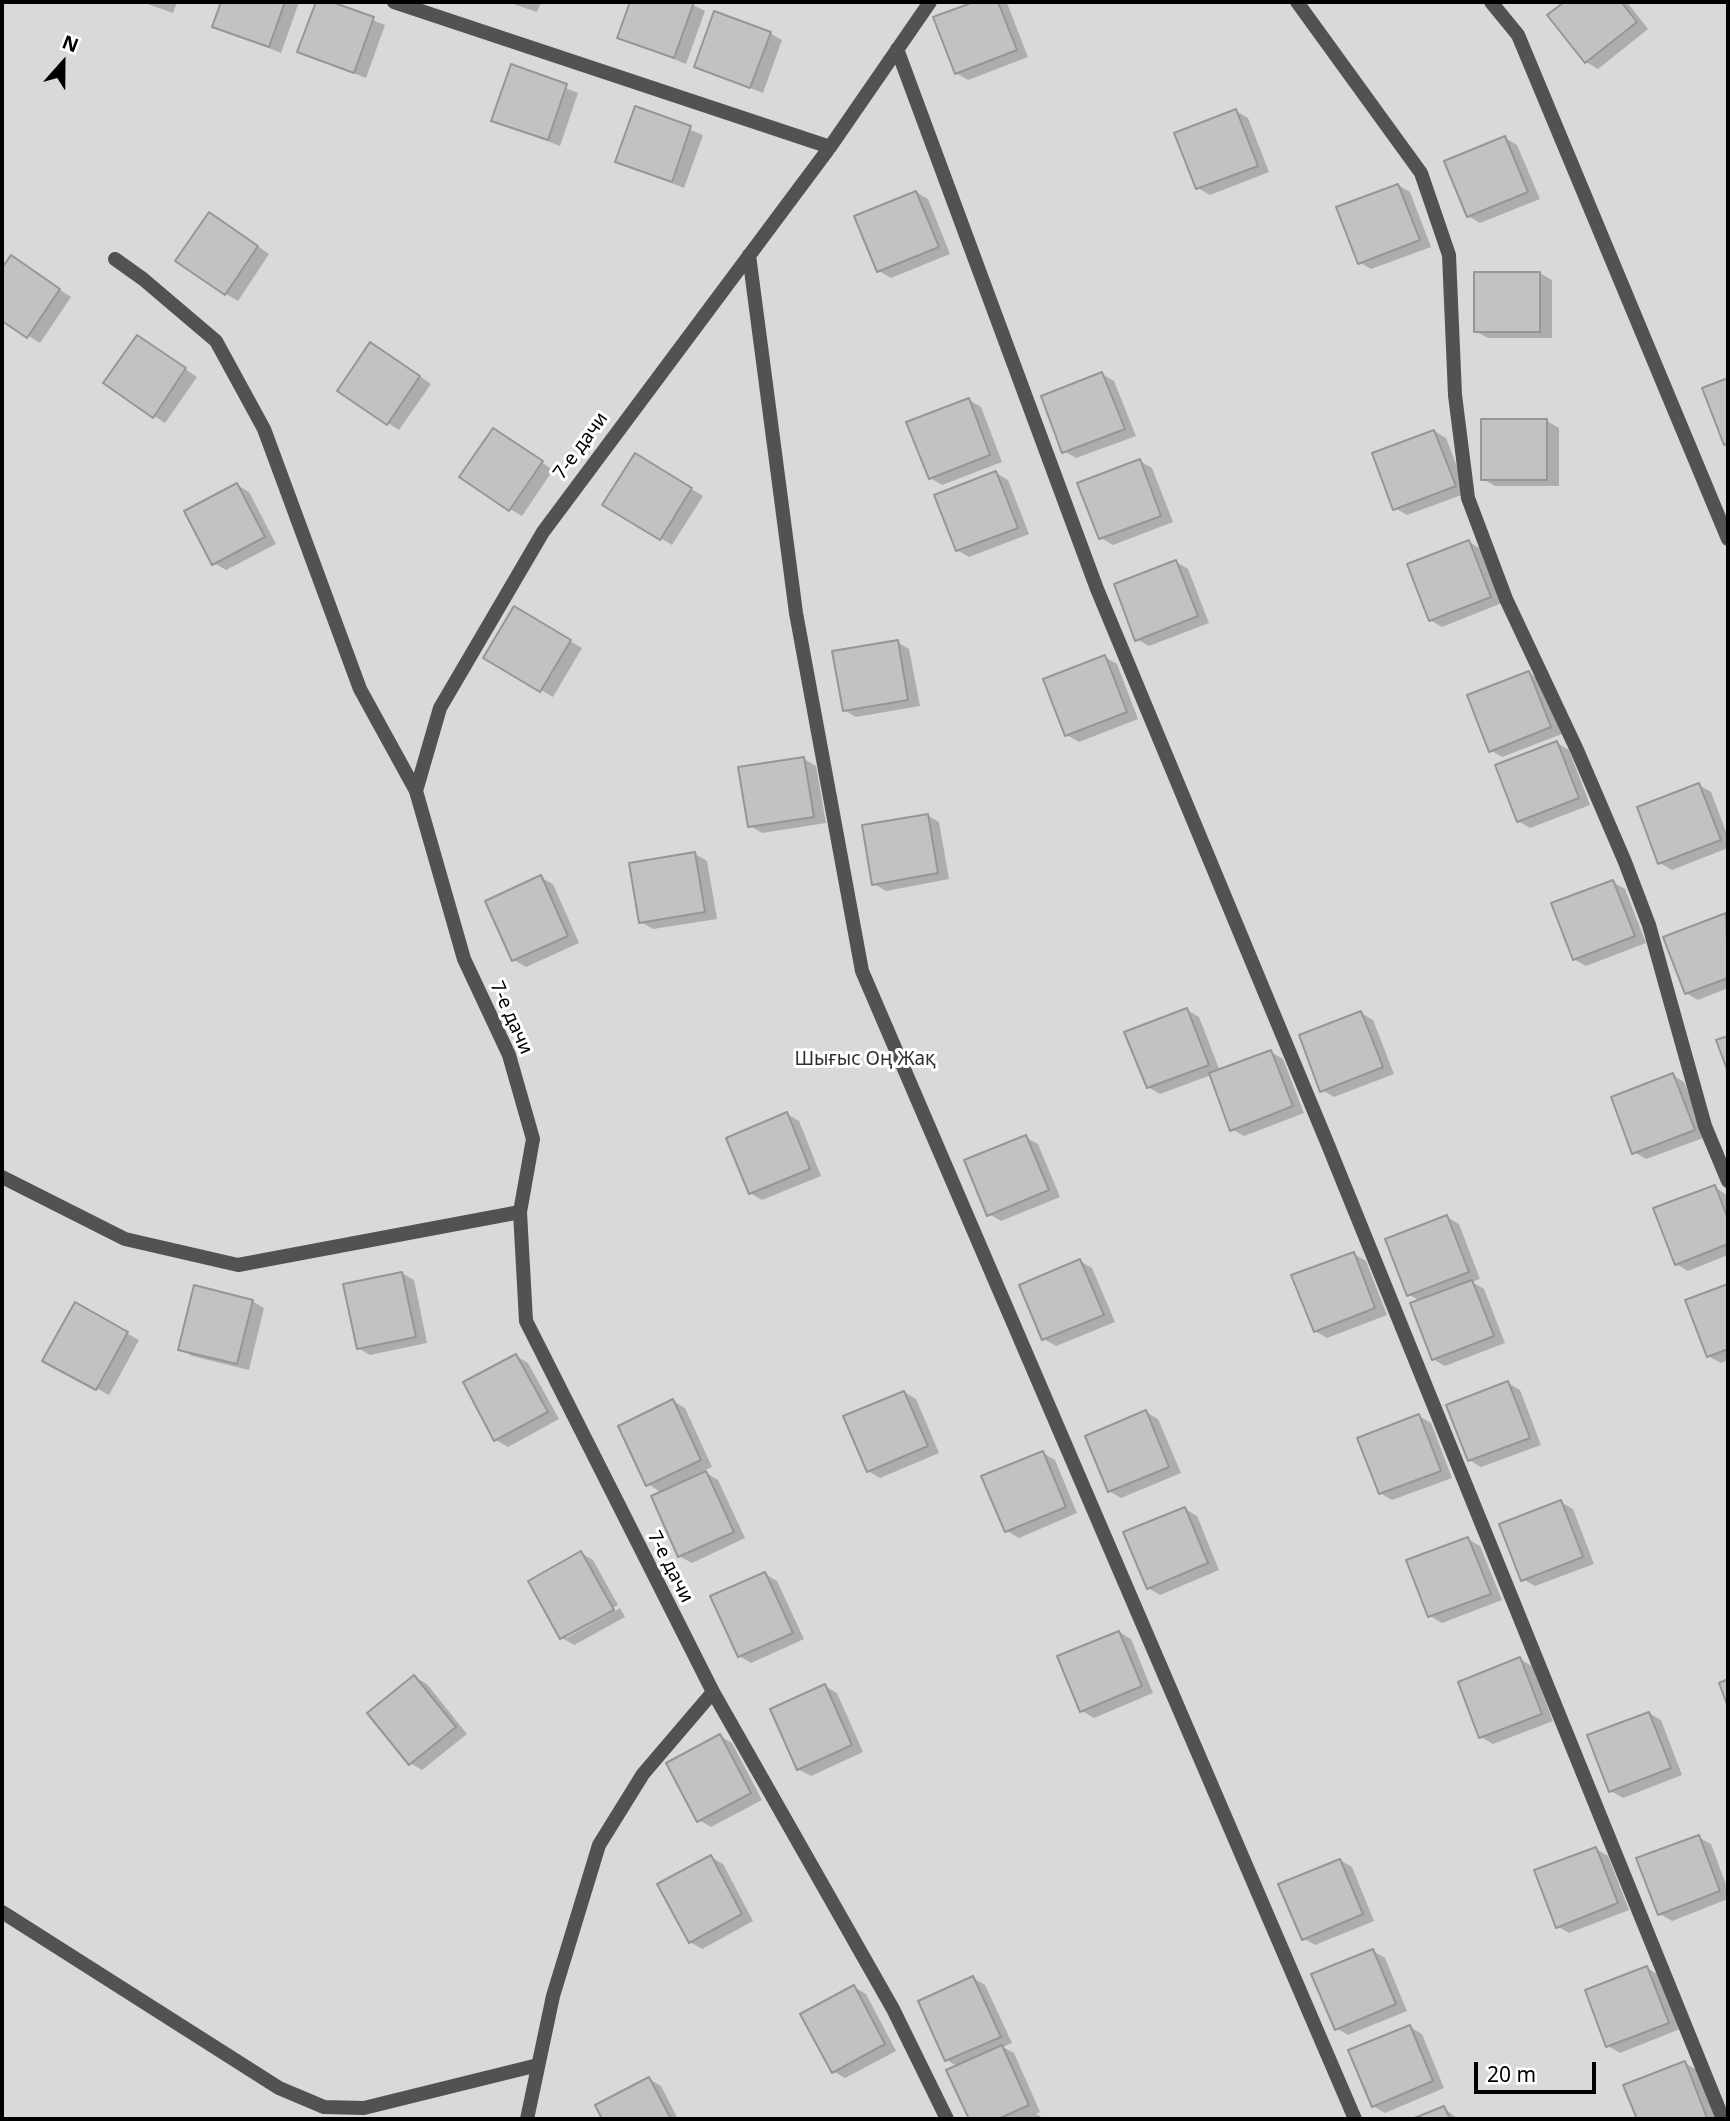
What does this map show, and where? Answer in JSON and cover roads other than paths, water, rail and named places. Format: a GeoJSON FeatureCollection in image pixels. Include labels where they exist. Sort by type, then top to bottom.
{"type":"FeatureCollection","features":[{"type":"Feature","properties":{"kind":"lane"},"geometry":{"type":"LineString","coordinates":[[394,2],[830,147]]}},
{"type":"Feature","properties":{"kind":"lane","name":"7-е дачи"},"geometry":{"type":"LineString","coordinates":[[930,2],[830,147],[543,532],[440,708],[416,791],[464,959],[509,1055],[533,1139],[520,1212],[526,1321],[713,1692],[893,2008],[947,2119]]}},
{"type":"Feature","properties":{"kind":"lane"},"geometry":{"type":"LineString","coordinates":[[1297,2],[1422,173],[1448,256],[1455,395],[1468,498],[1506,600],[1577,750],[1625,862],[1648,925],[1706,1126],[1728,1181]]}},
{"type":"Feature","properties":{"kind":"lane"},"geometry":{"type":"LineString","coordinates":[[1491,2],[1518,35],[1728,539]]}},
{"type":"Feature","properties":{"kind":"lane"},"geometry":{"type":"LineString","coordinates":[[897,49],[1097,589],[1326,1140],[1723,2119]]}},
{"type":"Feature","properties":{"kind":"lane"},"geometry":{"type":"LineString","coordinates":[[749,255],[796,613],[862,971],[1355,2119]]}},
{"type":"Feature","properties":{"kind":"lane"},"geometry":{"type":"LineString","coordinates":[[114,259],[143,279],[216,341],[264,429],[360,689],[416,791]]}},
{"type":"Feature","properties":{"kind":"lane"},"geometry":{"type":"LineString","coordinates":[[2,1177],[125,1239],[238,1265],[520,1212]]}},
{"type":"Feature","properties":{"kind":"lane"},"geometry":{"type":"LineString","coordinates":[[527,2119],[552,1996],[599,1845],[643,1774],[713,1692]]}},
{"type":"Feature","properties":{"kind":"lane"},"geometry":{"type":"LineString","coordinates":[[2,1912],[279,2088],[324,2107],[364,2108],[538,2065]]}},
{"type":"Feature","properties":{"kind":"park label","name":"Шығыс Оң Жақ"},"geometry":{"type":"Point","coordinates":[865,1060]}}]}
